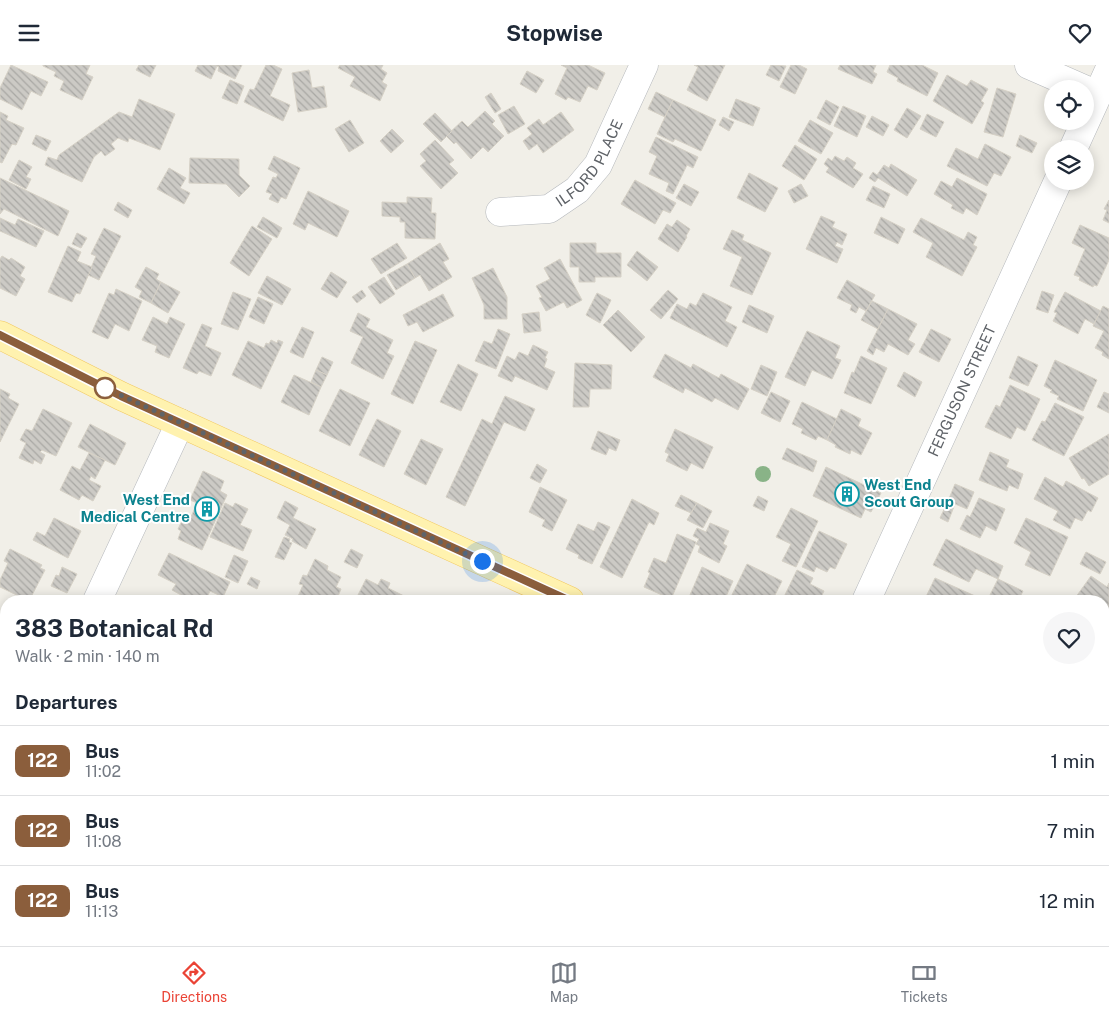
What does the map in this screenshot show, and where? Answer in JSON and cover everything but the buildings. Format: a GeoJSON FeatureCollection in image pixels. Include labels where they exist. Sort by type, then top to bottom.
{"type":"FeatureCollection","features":[{"type":"Feature","properties":{"kind":"main road"},"geometry":{"type":"LineString","coordinates":[[0,335],[121,396],[557,595]]}},
{"type":"Feature","properties":{"kind":"street","name":"ILFORD PLACE"},"geometry":{"type":"LineString","coordinates":[[500,212],[549,209],[577,189],[598,165],[644,65]]}},
{"type":"Feature","properties":{"kind":"street"},"geometry":{"type":"LineString","coordinates":[[1029,65],[1064,80]]}},
{"type":"Feature","properties":{"kind":"street"},"geometry":{"type":"LineString","coordinates":[[1094,86],[1109,70]]}},
{"type":"Feature","properties":{"kind":"street","name":"FERGUSON STREET"},"geometry":{"type":"LineString","coordinates":[[869,595],[1054,190]]}},
{"type":"Feature","properties":{"kind":"street"},"geometry":{"type":"LineString","coordinates":[[100,595],[180,423]]}},
{"type":"Feature","properties":{"kind":"bus line","name":"122"},"geometry":{"type":"LineString","coordinates":[[0,335],[121,396],[557,595]]}},
{"type":"Feature","properties":{"kind":"place","name":"West End Scout Group"},"geometry":{"type":"Point","coordinates":[847,494]}},
{"type":"Feature","properties":{"kind":"place","name":"West End Medical Centre"},"geometry":{"type":"Point","coordinates":[207,509]}},
{"type":"Feature","properties":{"kind":"route"},"geometry":{"type":"LineString","coordinates":[[105,388],[482,561]]}}]}
